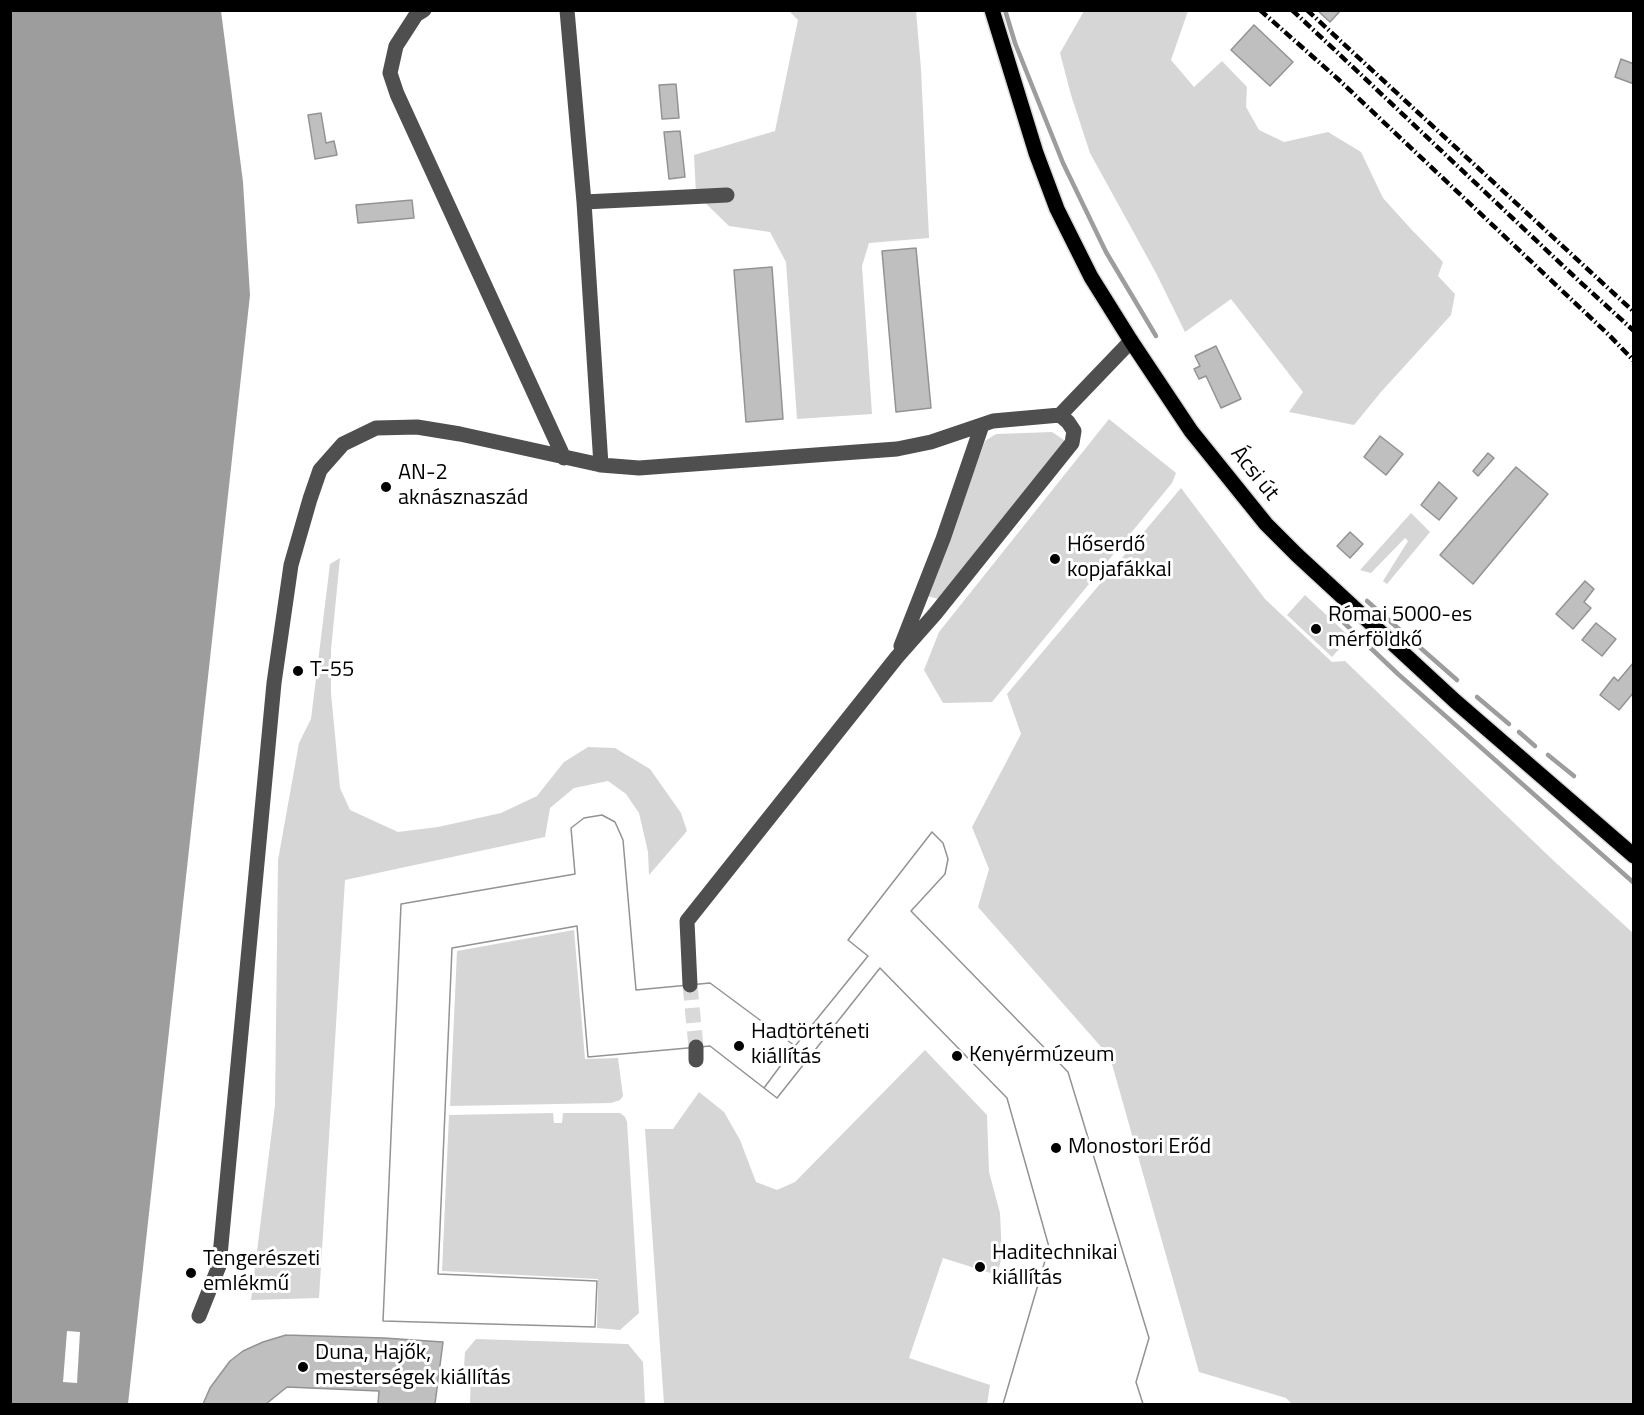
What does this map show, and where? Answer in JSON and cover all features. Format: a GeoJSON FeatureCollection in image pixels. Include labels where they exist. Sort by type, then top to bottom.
{"type":"FeatureCollection","features":[{"type":"Feature","properties":{"kind":"main road","name":"Ácsi út"},"geometry":{"type":"LineString","coordinates":[[992,10],[1032,143],[1057,209],[1091,277],[1191,431],[1274,532],[1341,597],[1455,701],[1634,856]]}},
{"type":"Feature","properties":{"kind":"street"},"geometry":{"type":"LineString","coordinates":[[424,10],[416,15],[396,46],[390,73],[397,94],[564,458]]}},
{"type":"Feature","properties":{"kind":"street"},"geometry":{"type":"LineString","coordinates":[[567,10],[584,202],[601,465]]}},
{"type":"Feature","properties":{"kind":"street"},"geometry":{"type":"LineString","coordinates":[[584,202],[727,195]]}},
{"type":"Feature","properties":{"kind":"street"},"geometry":{"type":"LineString","coordinates":[[200,1316],[219,1266],[274,683],[291,565],[320,470],[343,444],[376,428],[417,427],[460,434],[601,465],[639,468],[897,449],[931,442],[993,421],[1060,416],[1131,341]]}},
{"type":"Feature","properties":{"kind":"street"},"geometry":{"type":"LineString","coordinates":[[690,985],[687,921],[897,657],[945,602],[1072,443],[1074,431],[1060,416]]}},
{"type":"Feature","properties":{"kind":"street"},"geometry":{"type":"LineString","coordinates":[[897,657],[943,539],[982,425]]}},
{"type":"Feature","properties":{"kind":"street"},"geometry":{"type":"LineString","coordinates":[[922,593],[930,603],[945,602]]}},
{"type":"Feature","properties":{"kind":"shaded area"},"geometry":{"type":"Polygon","coordinates":[[[10,11],[221,11],[243,182],[250,295],[128,1404],[11,1404],[10,11]]]}},
{"type":"Feature","properties":{"kind":"shaded area"},"geometry":{"type":"Polygon","coordinates":[[[789,11],[916,11],[929,238],[869,243],[862,266],[872,414],[797,419],[786,262],[770,232],[729,226],[696,194],[694,155],[775,131],[798,20],[789,11]]]}},
{"type":"Feature","properties":{"kind":"shaded area"},"geometry":{"type":"Polygon","coordinates":[[[1084,11],[1188,11],[1171,60],[1194,87],[1222,61],[1247,87],[1246,107],[1259,130],[1284,142],[1328,132],[1361,152],[1383,198],[1443,262],[1438,276],[1455,294],[1451,315],[1354,425],[1289,412],[1303,392],[1231,299],[1185,332],[1156,273],[1090,153],[1071,95],[1060,53],[1084,11]]]}},
{"type":"Feature","properties":{"kind":"shaded area"},"geometry":{"type":"Polygon","coordinates":[[[1109,419],[1176,473],[1172,483],[992,702],[943,703],[924,670],[939,632],[1109,419]]]}},
{"type":"Feature","properties":{"kind":"shaded area"},"geometry":{"type":"Polygon","coordinates":[[[1052,432],[1064,440],[1064,446],[939,599],[927,596],[985,441],[996,434],[1052,432]]]}},
{"type":"Feature","properties":{"kind":"shaded area"},"geometry":{"type":"Polygon","coordinates":[[[1181,488],[1265,599],[1332,662],[1345,661],[1555,862],[1633,933],[1633,1404],[1292,1404],[1286,1398],[1199,1372],[1110,1057],[978,907],[989,869],[972,827],[1021,734],[1007,694],[1181,488]]]}},
{"type":"Feature","properties":{"kind":"shaded area"},"geometry":{"type":"Polygon","coordinates":[[[1411,513],[1430,532],[1387,584],[1383,581],[1408,541],[1405,538],[1371,573],[1360,570],[1411,513]]]}},
{"type":"Feature","properties":{"kind":"shaded area"},"geometry":{"type":"Polygon","coordinates":[[[340,558],[331,650],[331,693],[340,788],[350,810],[398,832],[438,827],[501,813],[537,796],[564,762],[588,747],[615,748],[650,769],[681,813],[687,831],[649,875],[648,852],[639,813],[626,794],[608,781],[574,788],[550,808],[545,837],[345,880],[319,1298],[251,1300],[275,1105],[278,860],[299,743],[311,719],[330,564],[340,558]]]}},
{"type":"Feature","properties":{"kind":"shaded area"},"geometry":{"type":"Polygon","coordinates":[[[1305,595],[1350,637],[1332,657],[1287,615],[1305,595]]]}},
{"type":"Feature","properties":{"kind":"shaded area"},"geometry":{"type":"Polygon","coordinates":[[[574,930],[585,1059],[618,1058],[623,1096],[620,1100],[611,1103],[450,1106],[457,951],[574,930]]]}},
{"type":"Feature","properties":{"kind":"shaded area"},"geometry":{"type":"Polygon","coordinates":[[[925,1050],[987,1115],[989,1172],[1000,1213],[1002,1256],[997,1275],[943,1258],[909,1358],[990,1385],[987,1404],[664,1404],[645,1129],[673,1129],[699,1092],[724,1112],[740,1140],[756,1182],[777,1190],[795,1182],[925,1050]]]}},
{"type":"Feature","properties":{"kind":"shaded area"},"geometry":{"type":"Polygon","coordinates":[[[553,1113],[554,1123],[562,1123],[563,1113],[620,1113],[627,1122],[639,1313],[620,1330],[597,1328],[598,1279],[442,1271],[449,1115],[553,1113]]]}},
{"type":"Feature","properties":{"kind":"shaded area"},"geometry":{"type":"Polygon","coordinates":[[[476,1339],[628,1344],[643,1362],[645,1404],[470,1404],[471,1373],[464,1366],[465,1352],[476,1339]]]}},
{"type":"Feature","properties":{"kind":"pier"},"geometry":{"type":"Polygon","coordinates":[[[67,1331],[80,1332],[77,1383],[63,1382],[67,1331]]]}},
{"type":"Feature","properties":{"kind":"building"},"geometry":{"type":"Polygon","coordinates":[[[1317,10],[1341,10],[1330,22],[1317,10]]]}},
{"type":"Feature","properties":{"kind":"building"},"geometry":{"type":"Polygon","coordinates":[[[1254,25],[1293,62],[1270,86],[1231,50],[1254,25]]]}},
{"type":"Feature","properties":{"kind":"building"},"geometry":{"type":"Polygon","coordinates":[[[1621,59],[1634,64],[1634,84],[1615,77],[1621,59]]]}},
{"type":"Feature","properties":{"kind":"building"},"geometry":{"type":"Polygon","coordinates":[[[676,84],[679,118],[662,119],[659,85],[676,84]]]}},
{"type":"Feature","properties":{"kind":"building"},"geometry":{"type":"Polygon","coordinates":[[[321,113],[326,143],[334,141],[337,155],[315,159],[308,115],[321,113]]]}},
{"type":"Feature","properties":{"kind":"building"},"geometry":{"type":"Polygon","coordinates":[[[680,131],[685,177],[669,179],[664,132],[680,131]]]}},
{"type":"Feature","properties":{"kind":"building"},"geometry":{"type":"Polygon","coordinates":[[[412,200],[414,218],[358,223],[356,205],[412,200]]]}},
{"type":"Feature","properties":{"kind":"building"},"geometry":{"type":"Polygon","coordinates":[[[916,248],[931,408],[896,412],[882,251],[916,248]]]}},
{"type":"Feature","properties":{"kind":"building"},"geometry":{"type":"Polygon","coordinates":[[[772,267],[783,419],[746,422],[734,270],[772,267]]]}},
{"type":"Feature","properties":{"kind":"building"},"geometry":{"type":"Polygon","coordinates":[[[1216,346],[1241,399],[1221,408],[1206,376],[1199,379],[1194,369],[1200,366],[1195,356],[1216,346]]]}},
{"type":"Feature","properties":{"kind":"building"},"geometry":{"type":"Polygon","coordinates":[[[1380,436],[1403,454],[1386,475],[1364,457],[1380,436]]]}},
{"type":"Feature","properties":{"kind":"building"},"geometry":{"type":"Polygon","coordinates":[[[1488,453],[1494,458],[1478,476],[1473,471],[1488,453]]]}},
{"type":"Feature","properties":{"kind":"building"},"geometry":{"type":"Polygon","coordinates":[[[1516,467],[1548,494],[1473,584],[1440,555],[1516,467]]]}},
{"type":"Feature","properties":{"kind":"building"},"geometry":{"type":"Polygon","coordinates":[[[1439,482],[1457,498],[1439,520],[1421,505],[1439,482]]]}},
{"type":"Feature","properties":{"kind":"building"},"geometry":{"type":"Polygon","coordinates":[[[1350,532],[1363,544],[1350,558],[1337,546],[1350,532]]]}},
{"type":"Feature","properties":{"kind":"building"},"geometry":{"type":"Polygon","coordinates":[[[1585,581],[1594,589],[1584,602],[1591,608],[1573,629],[1556,614],[1585,581]]]}},
{"type":"Feature","properties":{"kind":"building"},"geometry":{"type":"Polygon","coordinates":[[[1596,623],[1616,639],[1602,656],[1582,640],[1596,623]]]}},
{"type":"Feature","properties":{"kind":"building"},"geometry":{"type":"Polygon","coordinates":[[[1634,662],[1634,692],[1619,710],[1600,695],[1614,677],[1618,681],[1634,662]]]}},
{"type":"Feature","properties":{"kind":"building"},"geometry":{"type":"Polygon","coordinates":[[[602,815],[615,822],[623,840],[636,990],[710,983],[795,1046],[764,1088],[710,1046],[588,1057],[577,926],[452,948],[438,1274],[597,1281],[595,1327],[383,1321],[401,904],[575,874],[571,828],[584,818],[602,815]]]}},
{"type":"Feature","properties":{"kind":"building","name":"Monostori Erőd"},"geometry":{"type":"Polygon","coordinates":[[[602,815],[615,822],[623,840],[636,990],[710,983],[795,1046],[868,956],[848,940],[932,832],[943,843],[948,859],[945,874],[911,911],[1068,1072],[1149,1338],[1136,1382],[1143,1404],[1003,1404],[1049,1247],[1007,1098],[880,968],[777,1098],[710,1046],[588,1057],[577,926],[452,948],[438,1274],[597,1281],[595,1327],[383,1321],[401,904],[575,874],[571,828],[584,818],[602,815]]]}},
{"type":"Feature","properties":{"kind":"building"},"geometry":{"type":"Polygon","coordinates":[[[932,832],[943,843],[948,859],[945,874],[911,911],[1068,1072],[1149,1338],[1136,1382],[1143,1404],[1003,1404],[1049,1247],[1007,1098],[880,968],[777,1098],[764,1088],[868,956],[848,940],[932,832]]]}},
{"type":"Feature","properties":{"kind":"building"},"geometry":{"type":"Polygon","coordinates":[[[286,1335],[443,1342],[435,1404],[378,1404],[379,1391],[287,1387],[266,1404],[203,1404],[210,1388],[230,1361],[243,1351],[286,1335]]]}},
{"type":"Feature","properties":{"kind":"waterway"},"geometry":{"type":"LineString","coordinates":[[1005,10],[1015,43],[1063,163],[1106,252],[1156,336]]}},
{"type":"Feature","properties":{"kind":"waterway"},"geometry":{"type":"LineString","coordinates":[[1367,601],[1457,680]]}},
{"type":"Feature","properties":{"kind":"waterway"},"geometry":{"type":"LineString","coordinates":[[1339,618],[1398,674],[1634,883]]}},
{"type":"Feature","properties":{"kind":"waterway"},"geometry":{"type":"LineString","coordinates":[[1477,697],[1509,724]]}},
{"type":"Feature","properties":{"kind":"waterway"},"geometry":{"type":"LineString","coordinates":[[1519,732],[1535,746]]}},
{"type":"Feature","properties":{"kind":"waterway"},"geometry":{"type":"LineString","coordinates":[[1548,755],[1574,776]]}},
{"type":"Feature","properties":{"kind":"tunnel"},"geometry":{"type":"LineString","coordinates":[[690,985],[696,1047]]}},
{"type":"Feature","properties":{"kind":"railway"},"geometry":{"type":"LineString","coordinates":[[1260,10],[1338,79],[1634,361]]}},
{"type":"Feature","properties":{"kind":"railway"},"geometry":{"type":"LineString","coordinates":[[1292,10],[1634,331]]}},
{"type":"Feature","properties":{"kind":"railway"},"geometry":{"type":"LineString","coordinates":[[1307,10],[1634,312]]}},
{"type":"Feature","properties":{"kind":"place","name":"AN-2 aknásznaszád"},"geometry":{"type":"Point","coordinates":[386,487]}},
{"type":"Feature","properties":{"kind":"place","name":"Hőserdő kopjafákkal"},"geometry":{"type":"Point","coordinates":[1055,559]}},
{"type":"Feature","properties":{"kind":"place","name":"Római 5000-es mérföldkő"},"geometry":{"type":"Point","coordinates":[1316,629]}},
{"type":"Feature","properties":{"kind":"place","name":"T-55"},"geometry":{"type":"Point","coordinates":[298,671]}},
{"type":"Feature","properties":{"kind":"place","name":"Hadtörténeti kiállítás"},"geometry":{"type":"Point","coordinates":[739,1046]}},
{"type":"Feature","properties":{"kind":"place","name":"Kenyérmúzeum"},"geometry":{"type":"Point","coordinates":[957,1056]}},
{"type":"Feature","properties":{"kind":"place","name":"Monostori Erőd"},"geometry":{"type":"Point","coordinates":[1056,1148]}},
{"type":"Feature","properties":{"kind":"place","name":"Haditechnikai kiállítás"},"geometry":{"type":"Point","coordinates":[980,1267]}},
{"type":"Feature","properties":{"kind":"place","name":"Tengerészeti emlékmű"},"geometry":{"type":"Point","coordinates":[191,1273]}},
{"type":"Feature","properties":{"kind":"place","name":"Duna, Hajők, mesterségek kiállítás"},"geometry":{"type":"Point","coordinates":[303,1367]}}]}
